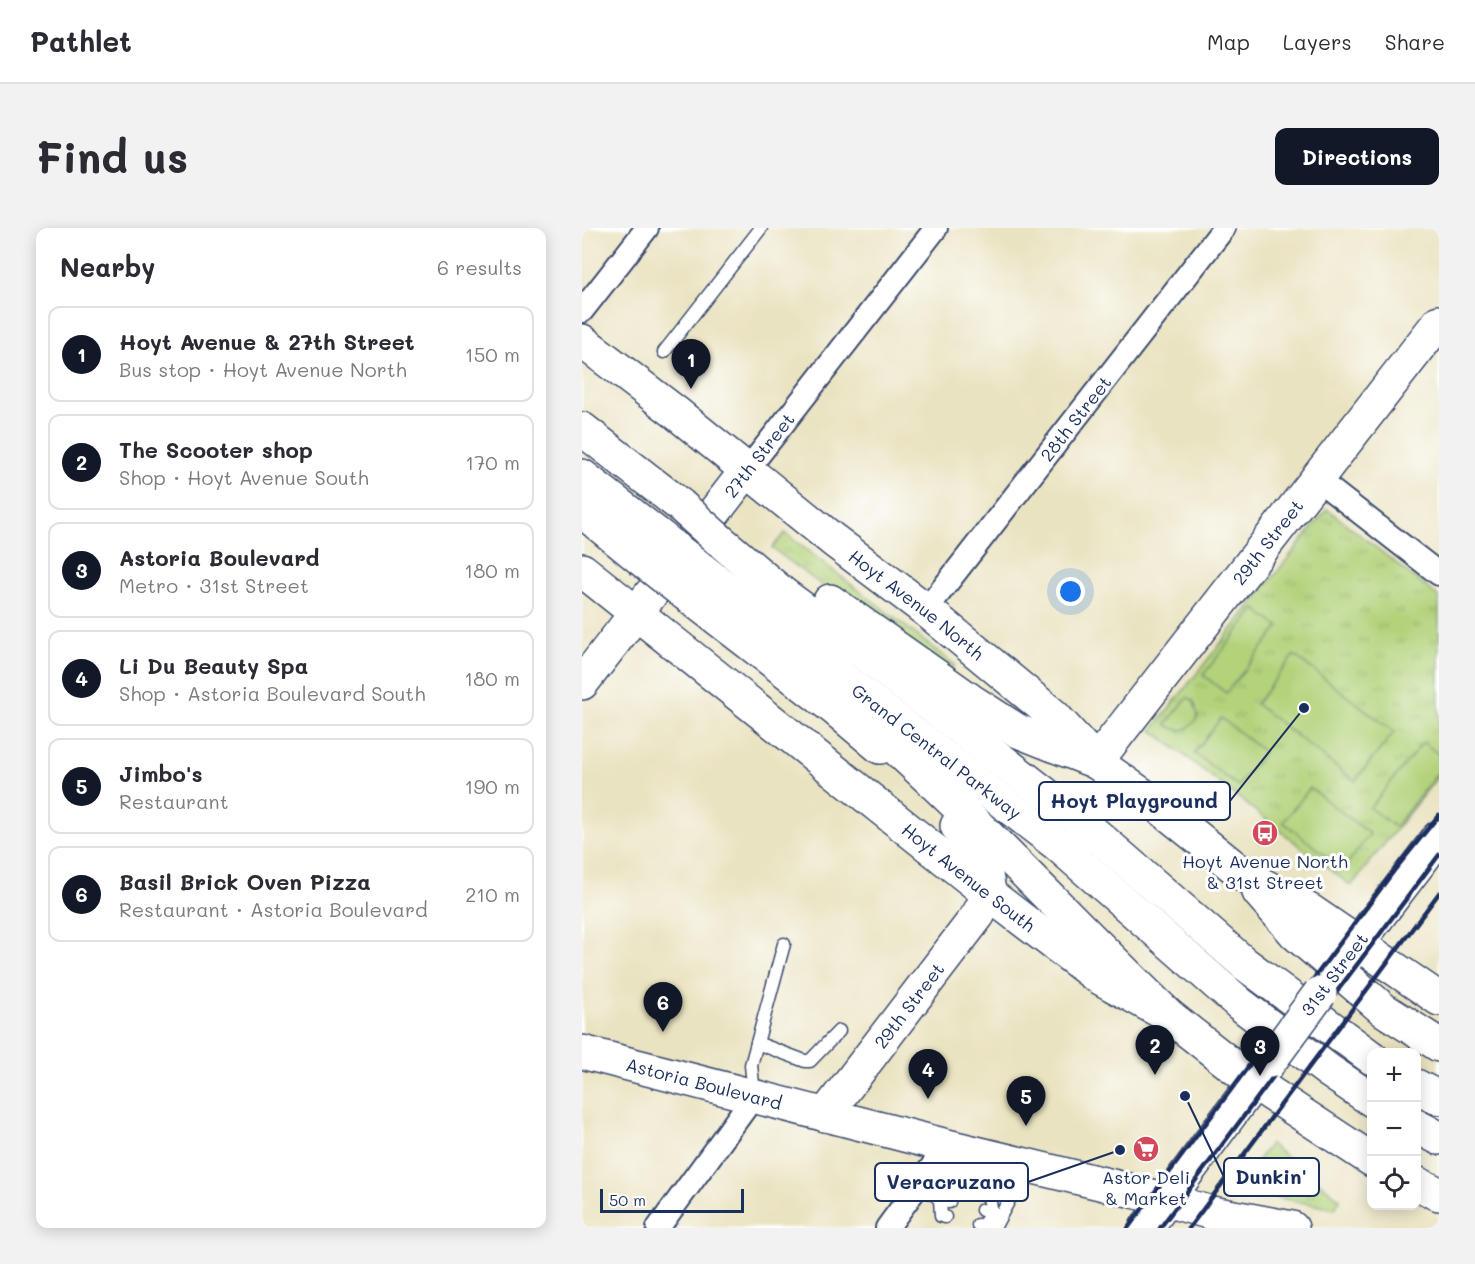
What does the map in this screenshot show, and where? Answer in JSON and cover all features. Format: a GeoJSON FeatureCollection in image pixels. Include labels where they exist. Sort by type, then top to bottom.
{"type":"FeatureCollection","features":[{"type":"Feature","properties":{"kind":"main road","name":"29th Street"},"geometry":{"type":"LineString","coordinates":[[1096,762],[1439,322]]}},
{"type":"Feature","properties":{"kind":"main road","name":"Hoyt Avenue North"},"geometry":{"type":"LineString","coordinates":[[582,341],[833,540],[926,610],[1053,715],[1096,762],[1158,806],[1244,875],[1296,934],[1329,982],[1384,1010],[1439,1045]]}},
{"type":"Feature","properties":{"kind":"main road","name":"Grand Central Parkway"},"geometry":{"type":"LineString","coordinates":[[582,429],[720,536],[783,594],[1080,821],[1245,964],[1367,1055]]}},
{"type":"Feature","properties":{"kind":"main road","name":"27th Street"},"geometry":{"type":"LineString","coordinates":[[582,682],[747,470]]}},
{"type":"Feature","properties":{"kind":"main road","name":"Grand Central Parkway"},"geometry":{"type":"LineString","coordinates":[[582,476],[648,548],[1058,845],[1240,1004],[1367,1097]]}},
{"type":"Feature","properties":{"kind":"main road"},"geometry":{"type":"LineString","coordinates":[[582,498],[648,548]]}},
{"type":"Feature","properties":{"kind":"main road"},"geometry":{"type":"LineString","coordinates":[[582,511],[648,548]]}},
{"type":"Feature","properties":{"kind":"main road"},"geometry":{"type":"LineString","coordinates":[[720,536],[825,597],[970,700],[1018,731],[1096,762]]}},
{"type":"Feature","properties":{"kind":"main road","name":"Hoyt Avenue South"},"geometry":{"type":"LineString","coordinates":[[582,570],[989,894],[1095,975],[1169,1016],[1261,1072],[1367,1157]]}},
{"type":"Feature","properties":{"kind":"main road"},"geometry":{"type":"LineString","coordinates":[[691,581],[866,734],[940,805],[978,853],[988,877],[989,894]]}},
{"type":"Feature","properties":{"kind":"main road"},"geometry":{"type":"LineString","coordinates":[[691,581],[864,719],[921,770],[1169,1016]]}},
{"type":"Feature","properties":{"kind":"main road","name":"31st Street"},"geometry":{"type":"LineString","coordinates":[[1146,1228],[1357,943],[1439,837]]}},
{"type":"Feature","properties":{"kind":"main road","name":"Hoyt Avenue North"},"geometry":{"type":"LineString","coordinates":[[1244,875],[1312,912],[1439,999]]}},
{"type":"Feature","properties":{"kind":"main road","name":"29th Street"},"geometry":{"type":"LineString","coordinates":[[825,1115],[978,915],[989,894]]}},
{"type":"Feature","properties":{"kind":"main road","name":"Astoria Boulevard"},"geometry":{"type":"LineString","coordinates":[[582,1052],[1212,1213],[1292,1228]]}},
{"type":"Feature","properties":{"kind":"main road"},"geometry":{"type":"LineString","coordinates":[[1421,1089],[1439,1098]]}},
{"type":"Feature","properties":{"kind":"main road"},"geometry":{"type":"LineString","coordinates":[[1421,1129],[1439,1138]]}},
{"type":"Feature","properties":{"kind":"main road"},"geometry":{"type":"LineString","coordinates":[[1421,1185],[1439,1194]]}},
{"type":"Feature","properties":{"kind":"street"},"geometry":{"type":"LineString","coordinates":[[582,311],[647,228]]}},
{"type":"Feature","properties":{"kind":"street","name":"27th Street"},"geometry":{"type":"LineString","coordinates":[[747,470],[936,228]]}},
{"type":"Feature","properties":{"kind":"street","name":"28th Street"},"geometry":{"type":"LineString","coordinates":[[926,610],[1224,228]]}},
{"type":"Feature","properties":{"kind":"street"},"geometry":{"type":"LineString","coordinates":[[1317,479],[1439,574]]}},
{"type":"Feature","properties":{"kind":"street"},"geometry":{"type":"LineString","coordinates":[[658,1228],[754,1096]]}},
{"type":"Feature","properties":{"kind":"street"},"geometry":{"type":"LineString","coordinates":[[887,1228],[947,1146]]}},
{"type":"Feature","properties":{"kind":"lane"},"geometry":{"type":"LineString","coordinates":[[664,352],[761,228]]}},
{"type":"Feature","properties":{"kind":"lane"},"geometry":{"type":"LineString","coordinates":[[754,1096],[751,1065],[784,944]]}},
{"type":"Feature","properties":{"kind":"lane"},"geometry":{"type":"LineString","coordinates":[[756,1043],[810,1061],[839,1031]]}},
{"type":"Feature","properties":{"kind":"lane"},"geometry":{"type":"LineString","coordinates":[[978,1226],[982,1226],[1016,1189],[1024,1165]]}},
{"type":"Feature","properties":{"kind":"lane"},"geometry":{"type":"LineString","coordinates":[[919,1184],[944,1201]]}},
{"type":"Feature","properties":{"kind":"lane"},"geometry":{"type":"LineString","coordinates":[[945,1217],[941,1216],[944,1201],[949,1187],[953,1188]]}},
{"type":"Feature","properties":{"kind":"lane"},"geometry":{"type":"LineString","coordinates":[[985,1195],[989,1197],[994,1228]]}},
{"type":"Feature","properties":{"kind":"green space"},"geometry":{"type":"Polygon","coordinates":[[[1327,509],[1439,597],[1439,775],[1351,886],[1152,730],[1327,509]]]}},
{"type":"Feature","properties":{"kind":"green space"},"geometry":{"type":"Polygon","coordinates":[[[785,533],[955,665],[950,670],[824,587],[772,548],[785,533]]]}},
{"type":"Feature","properties":{"kind":"green space"},"geometry":{"type":"Polygon","coordinates":[[[1255,609],[1279,627],[1226,693],[1203,675],[1255,609]]]}},
{"type":"Feature","properties":{"kind":"green space"},"geometry":{"type":"Polygon","coordinates":[[[1294,655],[1394,732],[1355,781],[1256,704],[1294,655]]]}},
{"type":"Feature","properties":{"kind":"green space"},"geometry":{"type":"Polygon","coordinates":[[[1188,697],[1194,702],[1198,716],[1195,721],[1188,728],[1180,730],[1166,724],[1188,697]]]}},
{"type":"Feature","properties":{"kind":"green space"},"geometry":{"type":"Polygon","coordinates":[[[1221,718],[1264,752],[1238,786],[1194,753],[1221,718]]]}},
{"type":"Feature","properties":{"kind":"green space"},"geometry":{"type":"Polygon","coordinates":[[[1423,742],[1439,755],[1439,771],[1395,827],[1370,808],[1423,742]]]}},
{"type":"Feature","properties":{"kind":"green space"},"geometry":{"type":"Polygon","coordinates":[[[1310,788],[1370,834],[1343,869],[1283,822],[1310,788]]]}},
{"type":"Feature","properties":{"kind":"green space"},"geometry":{"type":"Polygon","coordinates":[[[1270,1144],[1340,1199],[1335,1209],[1236,1189],[1270,1144]]]}},
{"type":"Feature","properties":{"kind":"railway"},"geometry":{"type":"LineString","coordinates":[[1128,1228],[1396,868],[1439,815]]}},
{"type":"Feature","properties":{"kind":"railway"},"geometry":{"type":"LineString","coordinates":[[1160,1228],[1439,855]]}},
{"type":"Feature","properties":{"kind":"railway"},"geometry":{"type":"LineString","coordinates":[[1189,1228],[1439,893]]}},
{"type":"Feature","properties":{"kind":"place","name":"Hoyt Avenue & 27th Street"},"geometry":{"type":"Point","coordinates":[691,389]}},
{"type":"Feature","properties":{"kind":"place","name":"Hoyt Playground"},"geometry":{"type":"Point","coordinates":[1304,708]}},
{"type":"Feature","properties":{"kind":"place","name":"Hoyt Avenue North & 31st Street"},"geometry":{"type":"Point","coordinates":[1265,833]}},
{"type":"Feature","properties":{"kind":"place","name":"Basil Brick Oven Pizza"},"geometry":{"type":"Point","coordinates":[663,1032]}},
{"type":"Feature","properties":{"kind":"place","name":"The Scooter shop"},"geometry":{"type":"Point","coordinates":[1155,1075]}},
{"type":"Feature","properties":{"kind":"place","name":"Astoria Boulevard"},"geometry":{"type":"Point","coordinates":[1260,1076]}},
{"type":"Feature","properties":{"kind":"place","name":"Dunkin'"},"geometry":{"type":"Point","coordinates":[1185,1096]}},
{"type":"Feature","properties":{"kind":"place","name":"Li Du Beauty Spa"},"geometry":{"type":"Point","coordinates":[928,1099]}},
{"type":"Feature","properties":{"kind":"place","name":"Jimbo's"},"geometry":{"type":"Point","coordinates":[1026,1126]}},
{"type":"Feature","properties":{"kind":"place","name":"Astor Deli & Market"},"geometry":{"type":"Point","coordinates":[1146,1149]}},
{"type":"Feature","properties":{"kind":"place","name":"Veracruzano"},"geometry":{"type":"Point","coordinates":[1120,1150]}}]}
